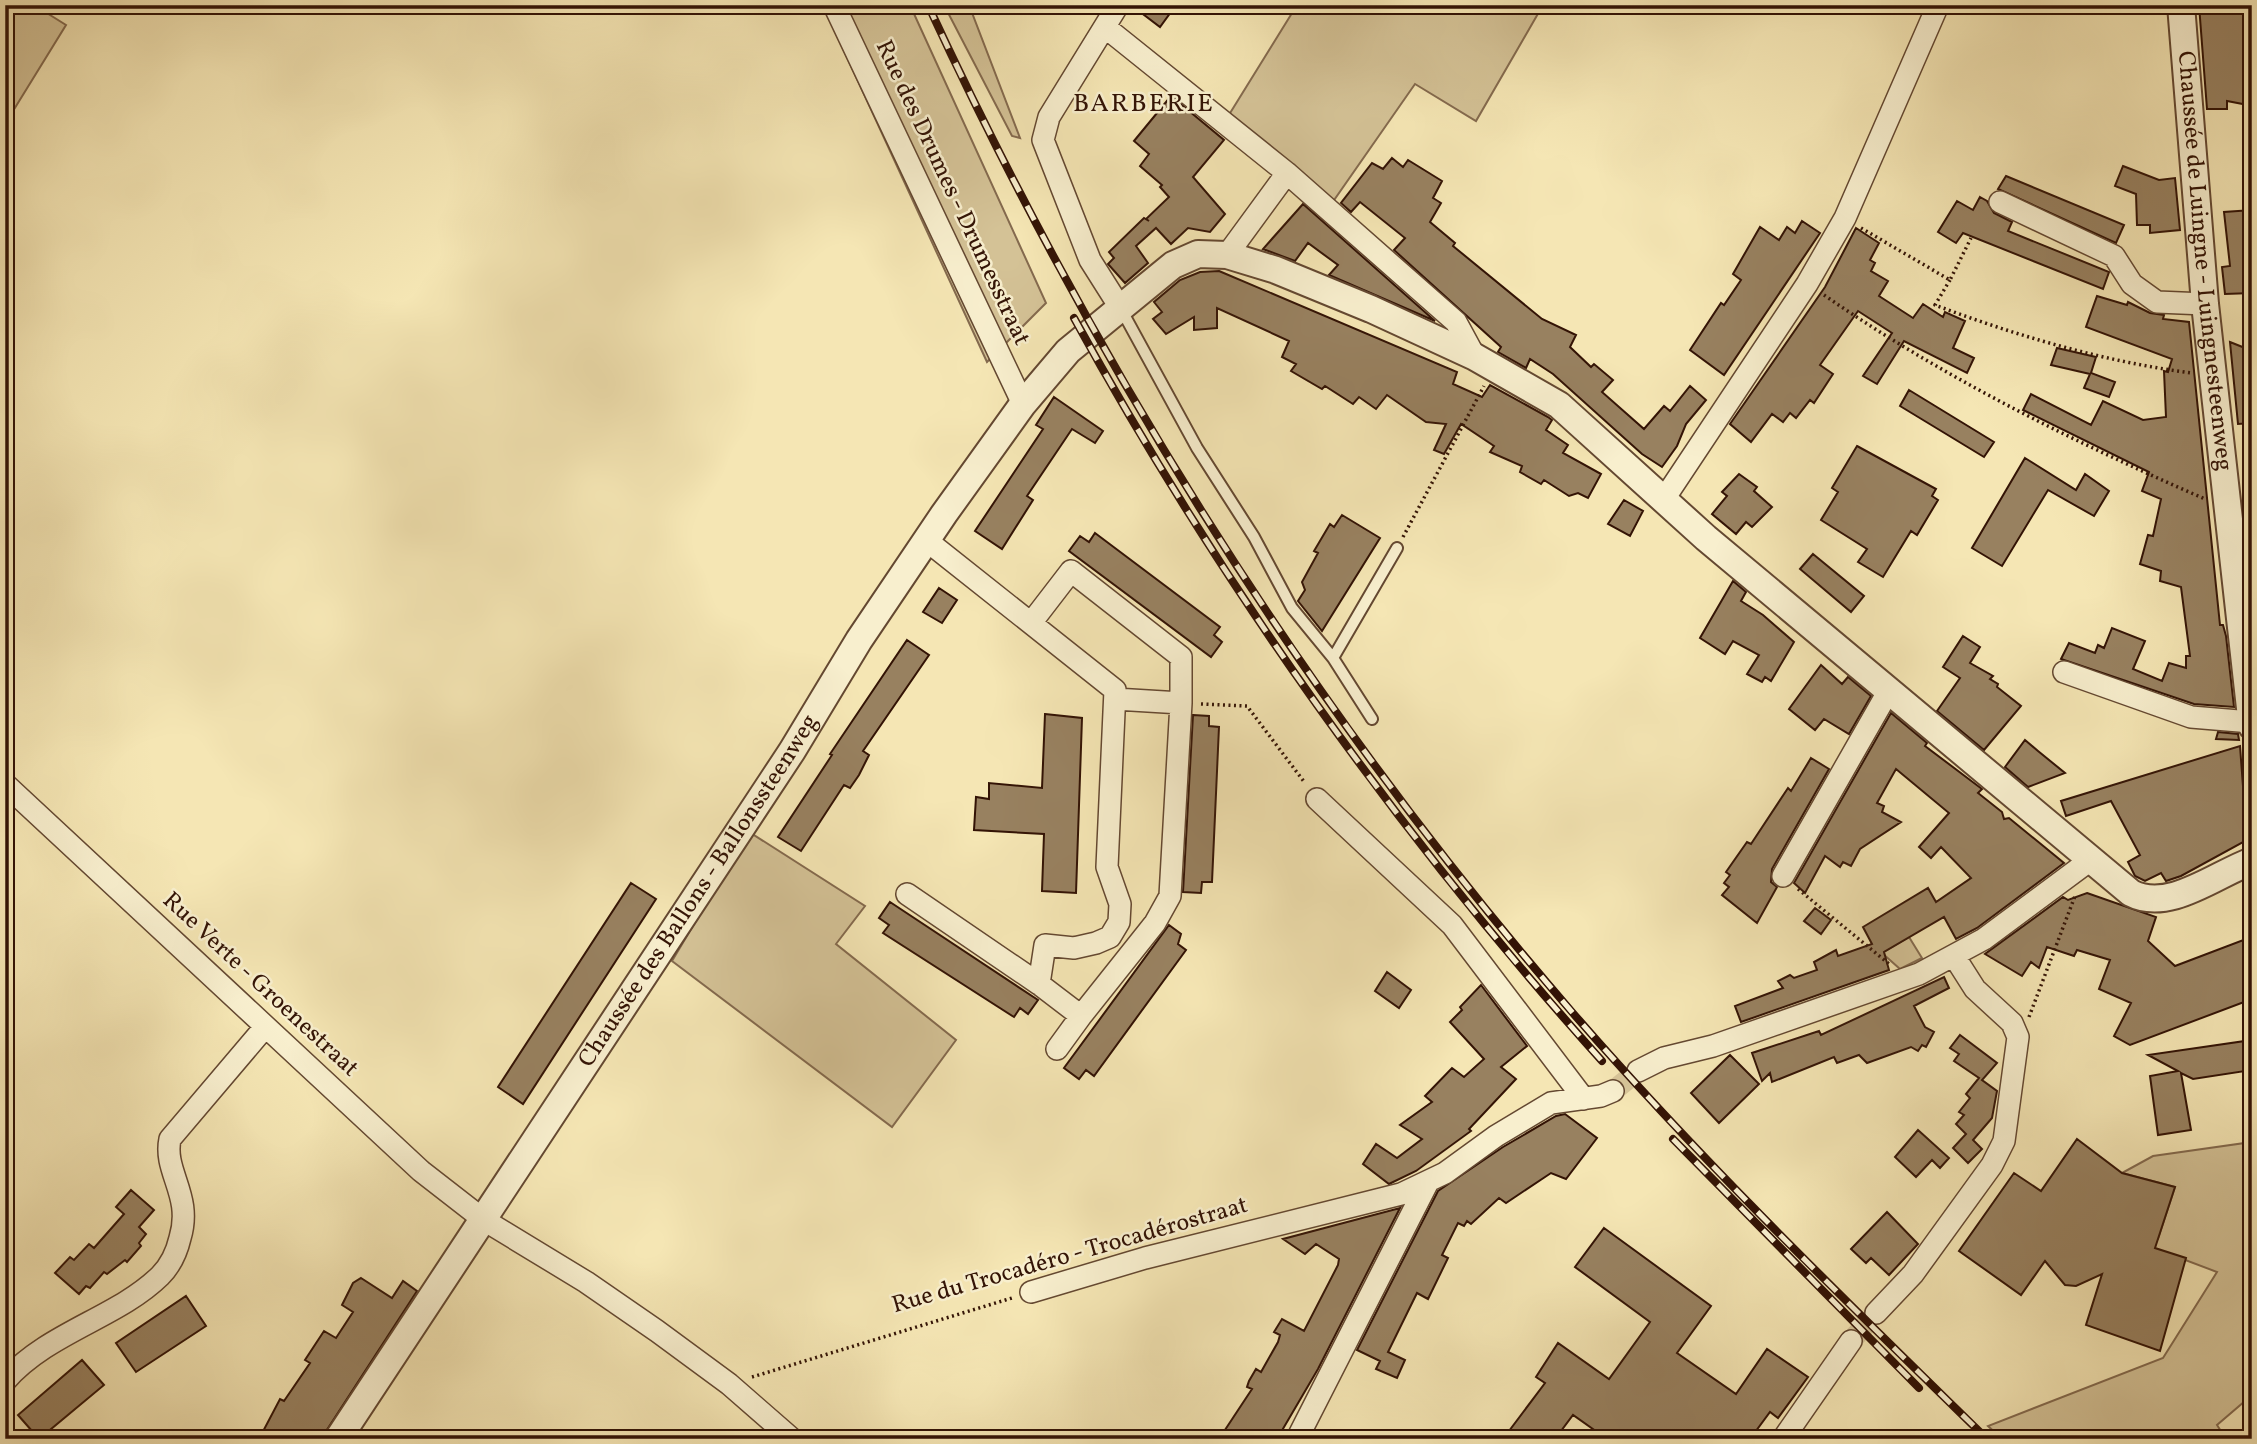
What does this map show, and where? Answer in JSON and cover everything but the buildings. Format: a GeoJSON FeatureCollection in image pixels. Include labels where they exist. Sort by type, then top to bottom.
{"type":"FeatureCollection","features":[{"type":"Feature","properties":{"kind":"street","name":"Rue des Drumes - Drumesstraat"},"geometry":{"type":"LineString","coordinates":[[834,5],[1023,404]]}},
{"type":"Feature","properties":{"kind":"street"},"geometry":{"type":"LineString","coordinates":[[1118,5],[1049,117],[1043,140],[1090,260],[1121,309]]}},
{"type":"Feature","properties":{"kind":"street"},"geometry":{"type":"LineString","coordinates":[[1664,499],[1807,284],[1844,218],[1938,5]]}},
{"type":"Feature","properties":{"kind":"street","name":"Chaussée de Luingne - Luingnesteenweg"},"geometry":{"type":"LineString","coordinates":[[2181,5],[2205,304],[2226,509],[2247,638],[2251,724]]}},
{"type":"Feature","properties":{"kind":"street"},"geometry":{"type":"LineString","coordinates":[[1105,26],[1287,173],[1456,322],[1484,363]]}},
{"type":"Feature","properties":{"kind":"street"},"geometry":{"type":"LineString","coordinates":[[1227,255],[1287,173]]}},
{"type":"Feature","properties":{"kind":"street"},"geometry":{"type":"LineString","coordinates":[[2000,202],[2114,256],[2132,284],[2157,302],[2205,304]]}},
{"type":"Feature","properties":{"kind":"street","name":"Chaussée des Ballons - Ballonssteenweg"},"geometry":{"type":"LineString","coordinates":[[338,1439],[484,1220],[926,540],[1023,404],[1068,351],[1173,265],[1198,254],[1227,255],[1276,270],[1484,363],[1559,404],[1664,499],[1888,692],[2130,893],[2155,900],[2187,890],[2252,861]]}},
{"type":"Feature","properties":{"kind":"street"},"geometry":{"type":"LineString","coordinates":[[926,540],[1115,690],[1107,867],[1120,904],[1119,922],[1110,937],[1096,943],[1074,948],[1045,945],[1039,984]]}},
{"type":"Feature","properties":{"kind":"street"},"geometry":{"type":"LineString","coordinates":[[1031,623],[1070,571],[1181,657],[1181,703],[1170,896],[1155,923],[1057,1049]]}},
{"type":"Feature","properties":{"kind":"street"},"geometry":{"type":"LineString","coordinates":[[2064,672],[2191,717],[2251,724]]}},
{"type":"Feature","properties":{"kind":"street"},"geometry":{"type":"LineString","coordinates":[[1783,876],[1888,692]]}},
{"type":"Feature","properties":{"kind":"street"},"geometry":{"type":"LineString","coordinates":[[1115,699],[1181,703]]}},
{"type":"Feature","properties":{"kind":"street","name":"Rue Verte - Groenestraat"},"geometry":{"type":"LineString","coordinates":[[5,784],[421,1171],[484,1220],[586,1282],[729,1384],[792,1439]]}},
{"type":"Feature","properties":{"kind":"street"},"geometry":{"type":"LineString","coordinates":[[1317,799],[1452,925],[1584,1099]]}},
{"type":"Feature","properties":{"kind":"street"},"geometry":{"type":"LineString","coordinates":[[1638,1071],[1664,1059],[1713,1046],[1907,979],[1984,939],[2089,861]]}},
{"type":"Feature","properties":{"kind":"street"},"geometry":{"type":"LineString","coordinates":[[906,894],[1039,984],[1081,1016]]}},
{"type":"Feature","properties":{"kind":"street"},"geometry":{"type":"LineString","coordinates":[[1876,1313],[1913,1274],[1992,1165],[2004,1141],[2018,1037],[2012,1023],[1975,989],[1954,956]]}},
{"type":"Feature","properties":{"kind":"street"},"geometry":{"type":"LineString","coordinates":[[8,1373],[72,1329],[160,1275],[177,1249],[183,1222],[181,1188],[170,1162],[170,1139],[265,1027]]}},
{"type":"Feature","properties":{"kind":"street","name":"Rue du Trocadéro - Trocadérostraat"},"geometry":{"type":"LineString","coordinates":[[1031,1292],[1144,1258],[1401,1194],[1427,1184],[1550,1103],[1584,1099],[1613,1091]]}},
{"type":"Feature","properties":{"kind":"street"},"geometry":{"type":"LineString","coordinates":[[1297,1439],[1427,1184]]}},
{"type":"Feature","properties":{"kind":"street"},"geometry":{"type":"LineString","coordinates":[[1783,1439],[1852,1341]]}},
{"type":"Feature","properties":{"kind":"lane"},"geometry":{"type":"LineString","coordinates":[[1121,309],[1197,448],[1254,537],[1292,608],[1333,658],[1372,719]]}},
{"type":"Feature","properties":{"kind":"lane"},"geometry":{"type":"LineString","coordinates":[[1333,658],[1396,548]]}},
{"type":"Feature","properties":{"kind":"path"},"geometry":{"type":"LineString","coordinates":[[1844,218],[1950,280]]}},
{"type":"Feature","properties":{"kind":"path"},"geometry":{"type":"LineString","coordinates":[[1971,238],[1935,305],[2020,333],[2144,365],[2213,375]]}},
{"type":"Feature","properties":{"kind":"path"},"geometry":{"type":"LineString","coordinates":[[1807,284],[1891,341],[1968,386],[2087,447],[2226,509]]}},
{"type":"Feature","properties":{"kind":"path"},"geometry":{"type":"LineString","coordinates":[[1396,548],[1484,363]]}},
{"type":"Feature","properties":{"kind":"path"},"geometry":{"type":"LineString","coordinates":[[1181,703],[1247,706],[1317,799]]}},
{"type":"Feature","properties":{"kind":"path"},"geometry":{"type":"LineString","coordinates":[[2018,1037],[2032,1012],[2089,861]]}},
{"type":"Feature","properties":{"kind":"path"},"geometry":{"type":"LineString","coordinates":[[1783,876],[1907,979]]}},
{"type":"Feature","properties":{"kind":"path","name":"Rue du Trocadéro - Trocadérostraat"},"geometry":{"type":"LineString","coordinates":[[729,1384],[1031,1292]]}},
{"type":"Feature","properties":{"kind":"shaded area"},"geometry":{"type":"Polygon","coordinates":[[[5,5],[34,5],[66,25],[5,124],[5,5]]]}},
{"type":"Feature","properties":{"kind":"shaded area"},"geometry":{"type":"Polygon","coordinates":[[[823,5],[910,5],[1046,303],[987,362],[823,5]]]}},
{"type":"Feature","properties":{"kind":"shaded area"},"geometry":{"type":"Polygon","coordinates":[[[944,5],[969,5],[1020,138],[1012,136],[944,5]]]}},
{"type":"Feature","properties":{"kind":"shaded area"},"geometry":{"type":"Polygon","coordinates":[[[1297,5],[1543,5],[1476,121],[1415,84],[1332,203],[1227,118],[1297,5]]]}},
{"type":"Feature","properties":{"kind":"shaded area"},"geometry":{"type":"Polygon","coordinates":[[[732,821],[865,906],[836,944],[956,1040],[892,1127],[672,961],[721,879],[732,821]]]}},
{"type":"Feature","properties":{"kind":"shaded area"},"geometry":{"type":"Polygon","coordinates":[[[1909,937],[1922,958],[1900,969],[1882,953],[1909,937]]]}},
{"type":"Feature","properties":{"kind":"shaded area"},"geometry":{"type":"Polygon","coordinates":[[[2252,1142],[2252,1395],[2217,1425],[2226,1439],[2002,1439],[1988,1426],[2163,1358],[2217,1272],[2143,1244],[2158,1239],[2175,1187],[2122,1173],[2153,1156],[2252,1142]]]}},
{"type":"Feature","properties":{"kind":"tunnel"},"geometry":{"type":"LineString","coordinates":[[1613,1091],[1638,1071]]}},
{"type":"Feature","properties":{"kind":"tunnel"},"geometry":{"type":"LineString","coordinates":[[1851,1341],[1876,1313]]}},
{"type":"Feature","properties":{"kind":"railway"},"geometry":{"type":"LineString","coordinates":[[928,5],[993,140],[1063,273],[1137,404],[1215,531],[1297,656],[1384,778],[1476,897],[1621,1068],[1775,1230],[1987,1439]]}},
{"type":"Feature","properties":{"kind":"railway"},"geometry":{"type":"LineString","coordinates":[[1074,318],[1190,515],[1317,705],[1455,887],[1602,1061]]}},
{"type":"Feature","properties":{"kind":"railway"},"geometry":{"type":"LineString","coordinates":[[1673,1139],[1919,1388]]}},
{"type":"Feature","properties":{"kind":"district","name":"BARBERIE"},"geometry":{"type":"Point","coordinates":[1144,104]}}]}
